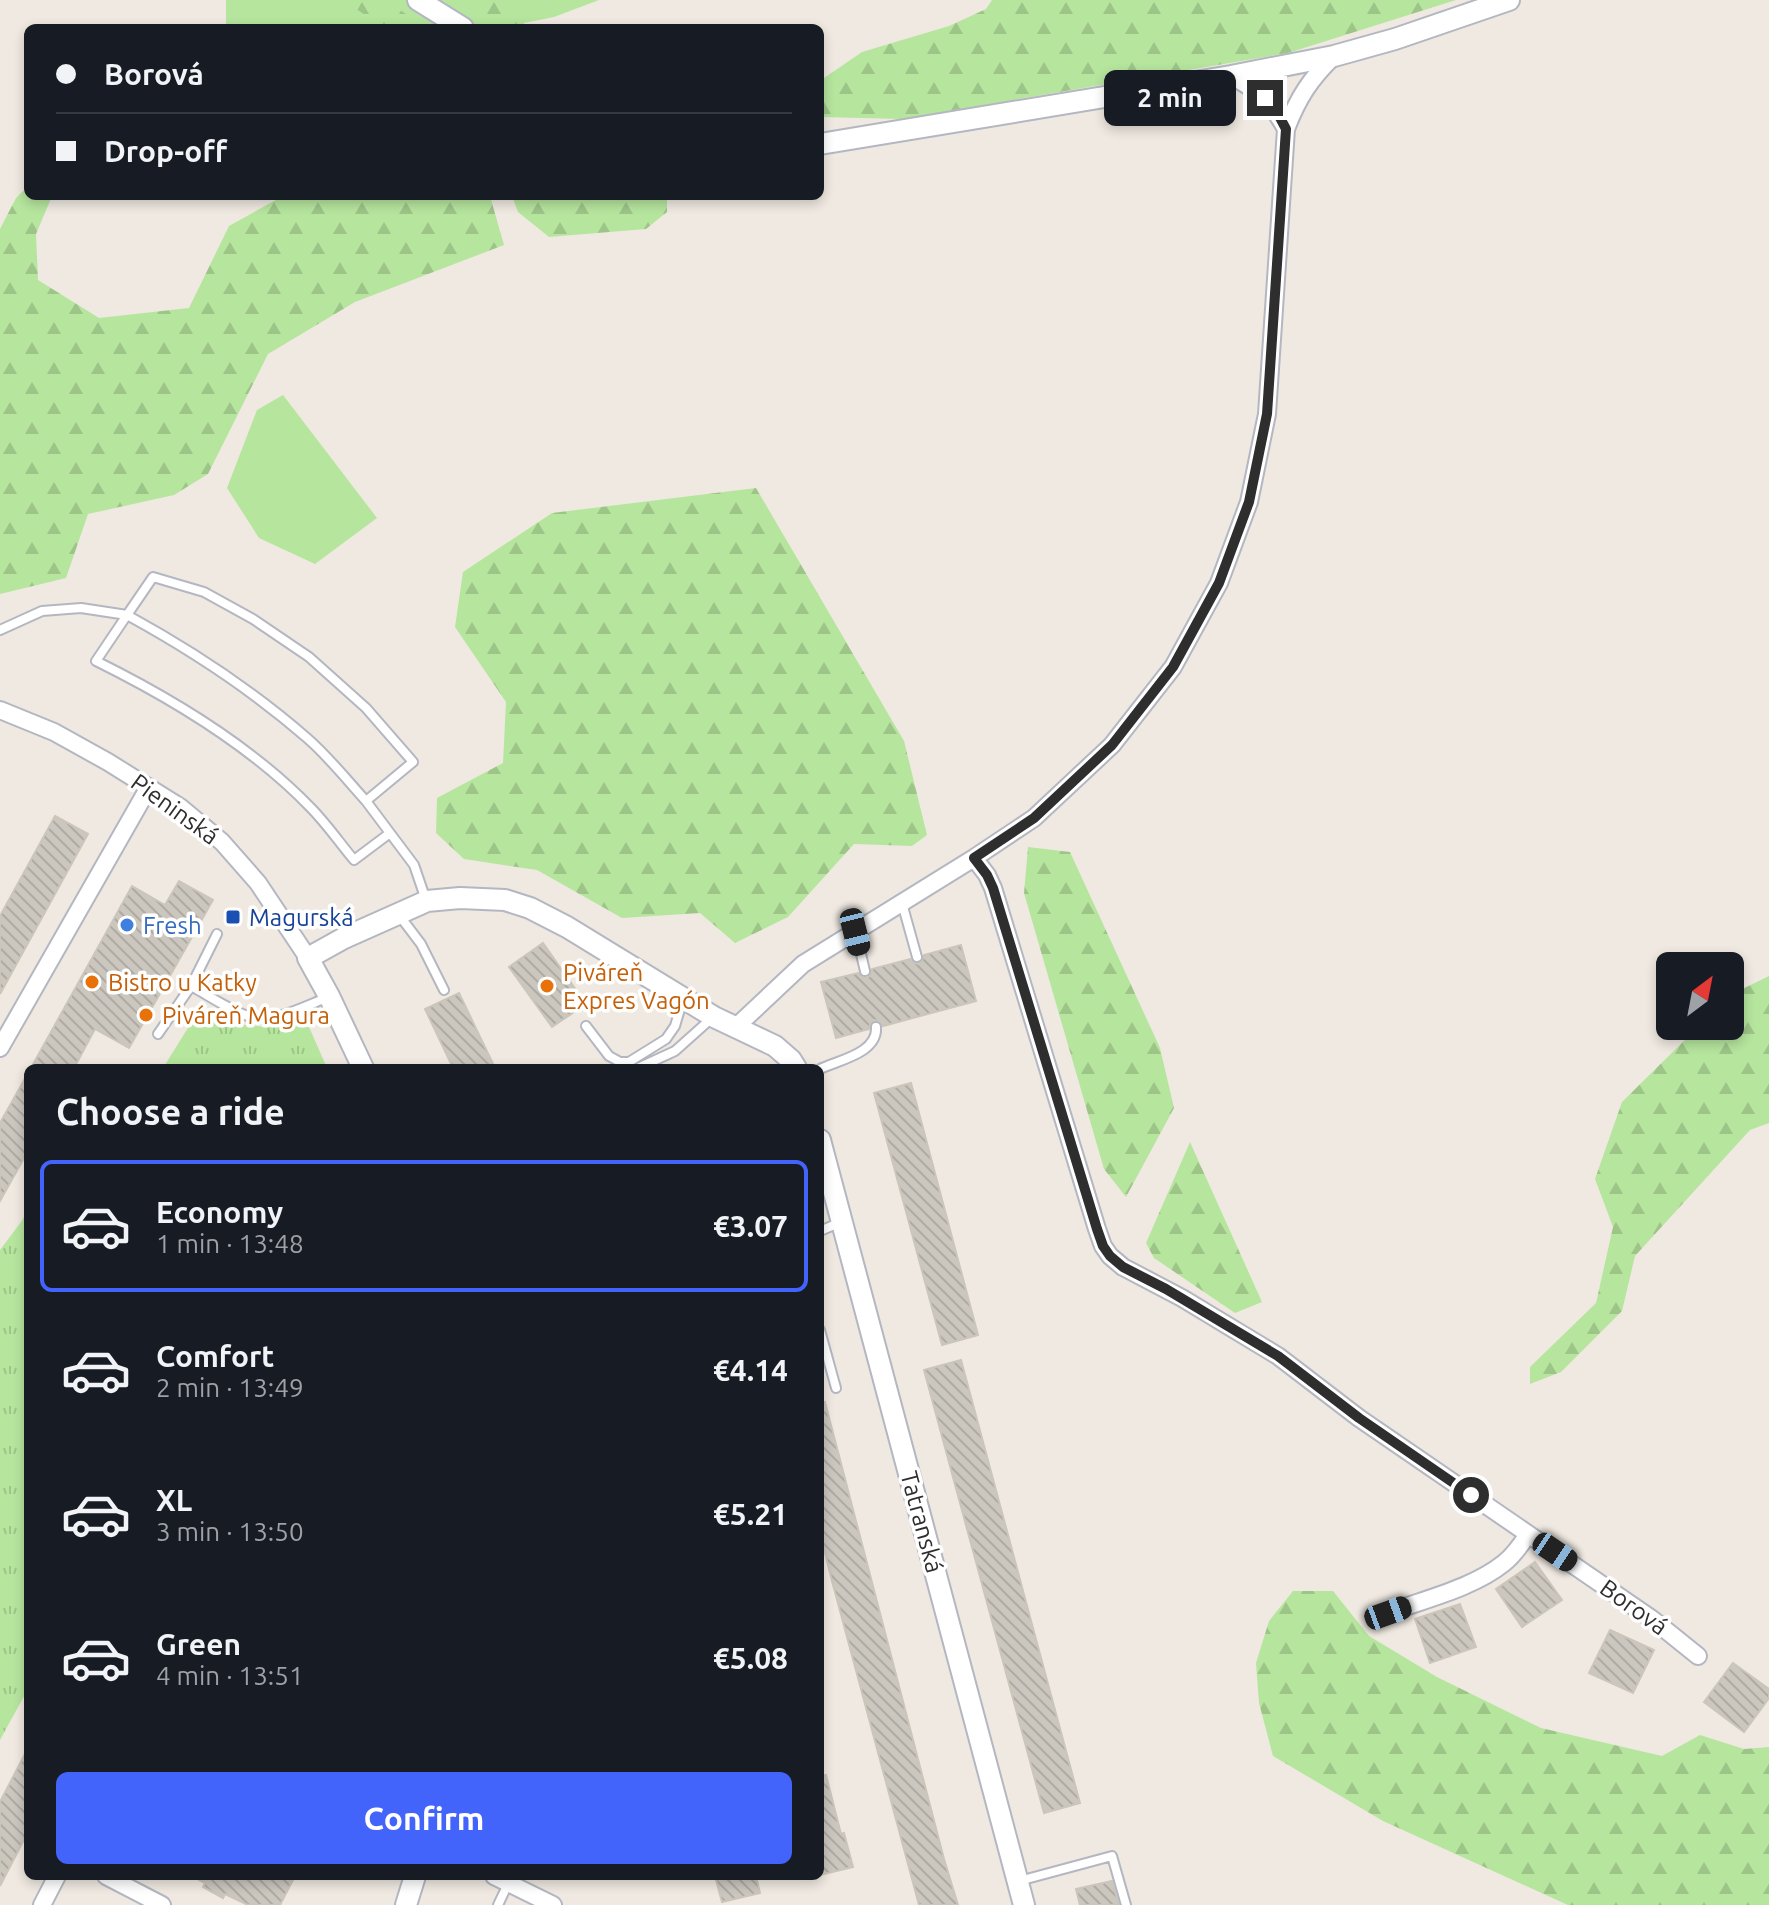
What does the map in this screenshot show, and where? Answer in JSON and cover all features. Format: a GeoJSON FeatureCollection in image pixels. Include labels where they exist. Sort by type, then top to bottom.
{"type":"FeatureCollection","features":[{"type":"Feature","properties":{"kind":"street"},"geometry":{"type":"LineString","coordinates":[[418,0],[457,24]]}},
{"type":"Feature","properties":{"kind":"street"},"geometry":{"type":"LineString","coordinates":[[824,143],[1334,56],[1395,39],[1509,0]]}},
{"type":"Feature","properties":{"kind":"street"},"geometry":{"type":"LineString","coordinates":[[736,1027],[803,964],[1034,818],[1112,745],[1173,667],[1219,583],[1249,502],[1267,414],[1286,129],[1304,89],[1334,56]]}},
{"type":"Feature","properties":{"kind":"street"},"geometry":{"type":"LineString","coordinates":[[1231,76],[1250,85],[1265,98],[1286,129]]}},
{"type":"Feature","properties":{"kind":"street","name":"Pieninská"},"geometry":{"type":"LineString","coordinates":[[0,710],[54,732],[180,807],[222,842],[258,883],[308,958]]}},
{"type":"Feature","properties":{"kind":"street"},"geometry":{"type":"LineString","coordinates":[[0,1048],[149,787]]}},
{"type":"Feature","properties":{"kind":"street","name":"Borová"},"geometry":{"type":"LineString","coordinates":[[974,858],[993,888],[1097,1229],[1110,1256],[1278,1356],[1359,1418],[1652,1619],[1698,1656]]}},
{"type":"Feature","properties":{"kind":"street"},"geometry":{"type":"LineString","coordinates":[[361,1064],[308,958],[344,938],[427,901],[460,898],[505,900],[530,908],[567,927],[714,1017],[775,1046],[794,1064]]}},
{"type":"Feature","properties":{"kind":"street","name":"Tatranská"},"geometry":{"type":"LineString","coordinates":[[824,1156],[1024,1905]]}},
{"type":"Feature","properties":{"kind":"street"},"geometry":{"type":"LineString","coordinates":[[1388,1613],[1474,1582],[1490,1573],[1513,1555],[1528,1534]]}},
{"type":"Feature","properties":{"kind":"street"},"geometry":{"type":"LineString","coordinates":[[42,1905],[55,1880]]}},
{"type":"Feature","properties":{"kind":"street"},"geometry":{"type":"LineString","coordinates":[[114,1880],[162,1905]]}},
{"type":"Feature","properties":{"kind":"street"},"geometry":{"type":"LineString","coordinates":[[406,1905],[414,1880]]}},
{"type":"Feature","properties":{"kind":"street"},"geometry":{"type":"LineString","coordinates":[[502,1880],[553,1905]]}},
{"type":"Feature","properties":{"kind":"lane"},"geometry":{"type":"LineString","coordinates":[[366,801],[413,762],[366,708],[309,657],[253,619],[204,592],[153,577],[96,661],[143,684],[211,726],[265,767],[311,807],[354,860],[390,833]]}},
{"type":"Feature","properties":{"kind":"lane"},"geometry":{"type":"LineString","coordinates":[[0,630],[42,611],[81,608],[127,615],[183,646],[237,682],[309,739],[366,801],[414,865],[427,901]]}},
{"type":"Feature","properties":{"kind":"lane"},"geometry":{"type":"LineString","coordinates":[[902,903],[917,957]]}},
{"type":"Feature","properties":{"kind":"lane"},"geometry":{"type":"LineString","coordinates":[[398,914],[421,944],[444,990]]}},
{"type":"Feature","properties":{"kind":"lane"},"geometry":{"type":"LineString","coordinates":[[855,932],[865,971]]}},
{"type":"Feature","properties":{"kind":"lane"},"geometry":{"type":"LineString","coordinates":[[158,1034],[191,986],[217,934]]}},
{"type":"Feature","properties":{"kind":"lane"},"geometry":{"type":"LineString","coordinates":[[191,986],[256,1019],[277,1016],[329,996]]}},
{"type":"Feature","properties":{"kind":"lane"},"geometry":{"type":"LineString","coordinates":[[586,1026],[609,1056],[620,1062],[629,1062],[666,1039],[675,1026],[683,998]]}},
{"type":"Feature","properties":{"kind":"lane"},"geometry":{"type":"LineString","coordinates":[[647,1064],[675,1051],[714,1017]]}},
{"type":"Feature","properties":{"kind":"lane"},"geometry":{"type":"LineString","coordinates":[[824,1067],[872,1044],[876,1027]]}},
{"type":"Feature","properties":{"kind":"lane"},"geometry":{"type":"LineString","coordinates":[[824,1229],[841,1222]]}},
{"type":"Feature","properties":{"kind":"lane"},"geometry":{"type":"LineString","coordinates":[[824,1344],[836,1388]]}},
{"type":"Feature","properties":{"kind":"lane"},"geometry":{"type":"LineString","coordinates":[[1018,1882],[1112,1856],[1126,1905]]}},
{"type":"Feature","properties":{"kind":"lane"},"geometry":{"type":"LineString","coordinates":[[498,1905],[502,1880]]}},
{"type":"Feature","properties":{"kind":"green space"},"geometry":{"type":"Polygon","coordinates":[[[226,0],[599,0],[554,17],[519,24],[226,24],[226,0]]]}},
{"type":"Feature","properties":{"kind":"green space"},"geometry":{"type":"Polygon","coordinates":[[[344,0],[385,0],[421,24],[377,24],[344,0]]]}},
{"type":"Feature","properties":{"kind":"green space"},"geometry":{"type":"Polygon","coordinates":[[[453,0],[504,0],[525,24],[493,24],[453,0]]]}},
{"type":"Feature","properties":{"kind":"green space"},"geometry":{"type":"Polygon","coordinates":[[[992,0],[1456,0],[1288,53],[902,119],[824,117],[824,78],[862,52],[949,26],[986,9],[992,0]]]}},
{"type":"Feature","properties":{"kind":"green space"},"geometry":{"type":"Polygon","coordinates":[[[24,190],[24,200],[50,200],[36,234],[38,280],[99,318],[189,308],[229,226],[276,200],[491,200],[504,245],[355,302],[268,354],[208,474],[174,495],[88,514],[66,578],[0,594],[0,229],[16,198],[24,190]]]}},
{"type":"Feature","properties":{"kind":"green space"},"geometry":{"type":"Polygon","coordinates":[[[514,200],[667,200],[667,212],[646,229],[549,237],[518,212],[514,200]]]}},
{"type":"Feature","properties":{"kind":"green space"},"geometry":{"type":"Polygon","coordinates":[[[283,395],[377,518],[315,564],[259,538],[227,488],[257,410],[283,395]]]}},
{"type":"Feature","properties":{"kind":"green space"},"geometry":{"type":"Polygon","coordinates":[[[756,488],[904,741],[927,835],[912,846],[854,844],[788,917],[735,943],[700,913],[622,918],[537,870],[464,859],[436,833],[437,798],[503,763],[506,702],[455,627],[463,572],[552,513],[756,488]]]}},
{"type":"Feature","properties":{"kind":"green space"},"geometry":{"type":"Polygon","coordinates":[[[1028,847],[1070,852],[1160,1048],[1174,1108],[1126,1197],[1104,1169],[1024,893],[1028,847]]]}},
{"type":"Feature","properties":{"kind":"green space"},"geometry":{"type":"Polygon","coordinates":[[[1769,976],[1769,1123],[1750,1130],[1635,1256],[1622,1311],[1561,1372],[1530,1384],[1530,1367],[1596,1303],[1613,1227],[1595,1179],[1622,1102],[1685,1040],[1744,1040],[1744,988],[1769,976]]]}},
{"type":"Feature","properties":{"kind":"green space"},"geometry":{"type":"Polygon","coordinates":[[[216,1011],[245,1025],[268,1027],[306,1020],[325,1064],[165,1064],[191,1023],[216,1011]]]}},
{"type":"Feature","properties":{"kind":"green space"},"geometry":{"type":"Polygon","coordinates":[[[1190,1142],[1262,1302],[1235,1313],[1154,1258],[1146,1243],[1190,1142]]]}},
{"type":"Feature","properties":{"kind":"green space"},"geometry":{"type":"Polygon","coordinates":[[[24,1217],[24,1696],[0,1740],[0,1250],[24,1217]]]}},
{"type":"Feature","properties":{"kind":"green space"},"geometry":{"type":"Polygon","coordinates":[[[1293,1591],[1333,1591],[1369,1636],[1437,1677],[1541,1728],[1662,1756],[1700,1735],[1744,1749],[1769,1747],[1769,1905],[1568,1905],[1383,1821],[1273,1756],[1259,1703],[1256,1663],[1269,1621],[1293,1591]]]}},
{"type":"Feature","properties":{"kind":"building"},"geometry":{"type":"Polygon","coordinates":[[[55,816],[88,834],[0,994],[0,916],[55,816]]]}},
{"type":"Feature","properties":{"kind":"building"},"geometry":{"type":"Polygon","coordinates":[[[179,881],[213,900],[129,1048],[95,1029],[76,1064],[33,1064],[132,886],[165,905],[179,881]]]}},
{"type":"Feature","properties":{"kind":"building","name":"Piváreň Expres Vagón"},"geometry":{"type":"Polygon","coordinates":[[[543,943],[586,1004],[552,1027],[509,967],[543,943]]]}},
{"type":"Feature","properties":{"kind":"building"},"geometry":{"type":"Polygon","coordinates":[[[961,945],[976,1001],[883,1026],[880,1021],[874,1020],[869,1029],[836,1038],[821,982],[858,973],[867,978],[872,969],[910,959],[918,964],[924,955],[961,945]]]}},
{"type":"Feature","properties":{"kind":"building"},"geometry":{"type":"Polygon","coordinates":[[[459,993],[493,1064],[451,1064],[425,1009],[459,993]]]}},
{"type":"Feature","properties":{"kind":"building"},"geometry":{"type":"Polygon","coordinates":[[[24,1080],[24,1158],[0,1201],[0,1123],[24,1080]]]}},
{"type":"Feature","properties":{"kind":"building"},"geometry":{"type":"Polygon","coordinates":[[[911,1083],[978,1335],[942,1345],[874,1093],[911,1083]]]}},
{"type":"Feature","properties":{"kind":"building"},"geometry":{"type":"Polygon","coordinates":[[[961,1360],[1080,1803],[1044,1813],[924,1370],[961,1360]]]}},
{"type":"Feature","properties":{"kind":"building"},"geometry":{"type":"Polygon","coordinates":[[[824,1402],[958,1905],[919,1905],[832,1581],[824,1549],[824,1402]]]}},
{"type":"Feature","properties":{"kind":"building"},"geometry":{"type":"Polygon","coordinates":[[[1535,1562],[1562,1600],[1522,1627],[1496,1589],[1535,1562]]]}},
{"type":"Feature","properties":{"kind":"building"},"geometry":{"type":"Polygon","coordinates":[[[1460,1604],[1476,1647],[1430,1663],[1415,1619],[1460,1604]]]}},
{"type":"Feature","properties":{"kind":"building"},"geometry":{"type":"Polygon","coordinates":[[[1610,1630],[1654,1650],[1633,1693],[1589,1673],[1610,1630]]]}},
{"type":"Feature","properties":{"kind":"building"},"geometry":{"type":"Polygon","coordinates":[[[1733,1663],[1769,1689],[1769,1698],[1744,1732],[1704,1702],[1733,1663]]]}},
{"type":"Feature","properties":{"kind":"building"},"geometry":{"type":"Polygon","coordinates":[[[24,1756],[24,1840],[0,1886],[0,1802],[24,1756]]]}},
{"type":"Feature","properties":{"kind":"building"},"geometry":{"type":"Polygon","coordinates":[[[824,1775],[853,1867],[824,1874],[824,1775]]]}},
{"type":"Feature","properties":{"kind":"building"},"geometry":{"type":"Polygon","coordinates":[[[199,1880],[293,1880],[280,1905],[248,1905],[225,1894],[223,1898],[203,1887],[205,1883],[199,1880]]]}},
{"type":"Feature","properties":{"kind":"building"},"geometry":{"type":"Polygon","coordinates":[[[716,1880],[757,1880],[760,1893],[722,1902],[716,1880]]]}},
{"type":"Feature","properties":{"kind":"building"},"geometry":{"type":"Polygon","coordinates":[[[1112,1881],[1119,1905],[1080,1905],[1076,1889],[1112,1881]]]}},
{"type":"Feature","properties":{"kind":"place","name":"Magurská"},"geometry":{"type":"Point","coordinates":[233,917]}},
{"type":"Feature","properties":{"kind":"place","name":"Fresh"},"geometry":{"type":"Point","coordinates":[127,925]}},
{"type":"Feature","properties":{"kind":"place","name":"Bistro u Katky"},"geometry":{"type":"Point","coordinates":[92,982]}},
{"type":"Feature","properties":{"kind":"place","name":"Piváreň Expres Vagón"},"geometry":{"type":"Point","coordinates":[547,986]}},
{"type":"Feature","properties":{"kind":"place","name":"Piváreň Magura"},"geometry":{"type":"Point","coordinates":[146,1015]}},
{"type":"Feature","properties":{"kind":"route"},"geometry":{"type":"LineString","coordinates":[[1265,98],[1286,129],[1267,414],[1249,502],[1219,583],[1173,667],[1112,745],[1034,818],[974,858],[993,888],[1097,1229],[1110,1256],[1123,1267],[1278,1356],[1359,1418],[1471,1495]]}}]}
